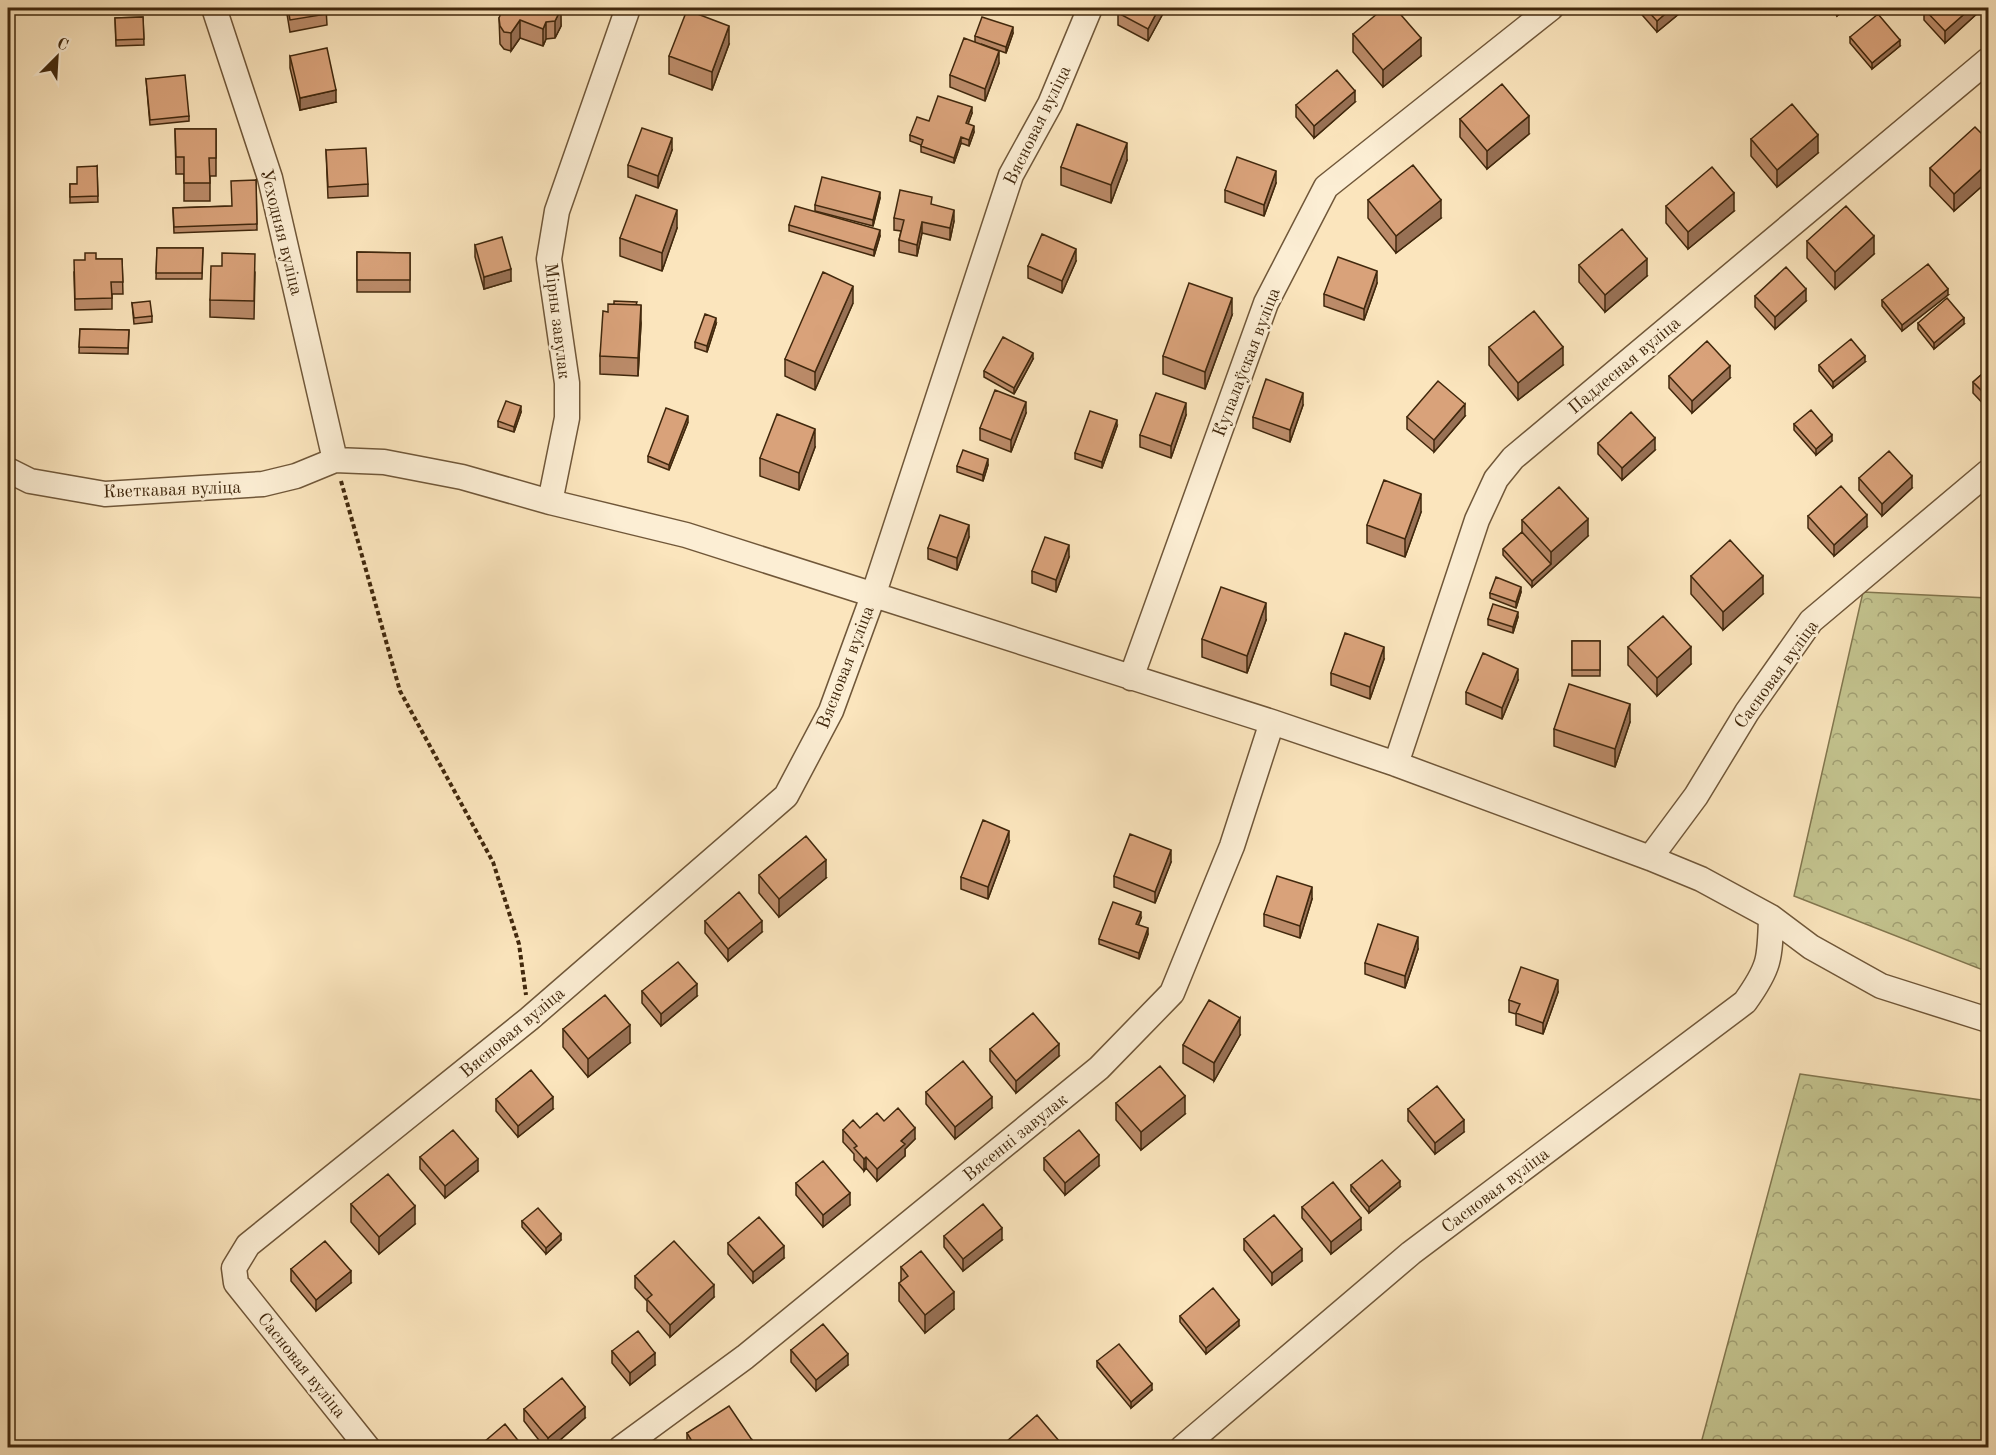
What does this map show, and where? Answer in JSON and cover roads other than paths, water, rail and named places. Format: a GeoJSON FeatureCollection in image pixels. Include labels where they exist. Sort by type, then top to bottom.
{"type":"FeatureCollection","features":[{"type":"Feature","properties":{"kind":"street","name":"Усходняя вуліца"},"geometry":{"type":"LineString","coordinates":[[214,8],[270,178],[335,460]]}},
{"type":"Feature","properties":{"kind":"street","name":"Мірны завулак"},"geometry":{"type":"LineString","coordinates":[[549,502],[567,418],[567,383],[549,259],[557,211],[628,8]]}},
{"type":"Feature","properties":{"kind":"street","name":"Вясновая вуліца"},"geometry":{"type":"LineString","coordinates":[[236,1283],[234,1268],[248,1245],[529,1019],[786,796],[831,711],[873,596],[1011,175],[1050,104],[1090,8]]}},
{"type":"Feature","properties":{"kind":"street","name":"Купалаўская вуліца"},"geometry":{"type":"LineString","coordinates":[[1131,678],[1266,303],[1326,187],[1551,8]]}},
{"type":"Feature","properties":{"kind":"street","name":"Падлесная вуліца"},"geometry":{"type":"LineString","coordinates":[[1396,764],[1477,520],[1496,479],[1513,458],[1989,60]]}},
{"type":"Feature","properties":{"kind":"street","name":"Кветкавая вуліца"},"geometry":{"type":"LineString","coordinates":[[8,470],[30,481],[105,494],[263,484],[296,476],[335,460]]}},
{"type":"Feature","properties":{"kind":"street"},"geometry":{"type":"LineString","coordinates":[[335,460],[384,462],[439,472],[549,502],[686,535],[1272,722],[1396,764],[1701,879],[1771,917],[1810,947],[1881,986],[1989,1020]]}},
{"type":"Feature","properties":{"kind":"street","name":"Сасновая вуліца"},"geometry":{"type":"LineString","coordinates":[[1650,858],[1696,796],[1747,712],[1811,621],[1989,472]]}},
{"type":"Feature","properties":{"kind":"street","name":"Вясенні завулак"},"geometry":{"type":"LineString","coordinates":[[621,1448],[745,1357],[1090,1076],[1172,993],[1232,846],[1272,722]]}},
{"type":"Feature","properties":{"kind":"street","name":"Сасновая вуліца"},"geometry":{"type":"LineString","coordinates":[[1182,1448],[1411,1253],[1745,1002],[1763,977],[1771,953],[1771,917]]}},
{"type":"Feature","properties":{"kind":"street","name":"Сасновая вуліца"},"geometry":{"type":"LineString","coordinates":[[236,1283],[368,1448]]}}]}
